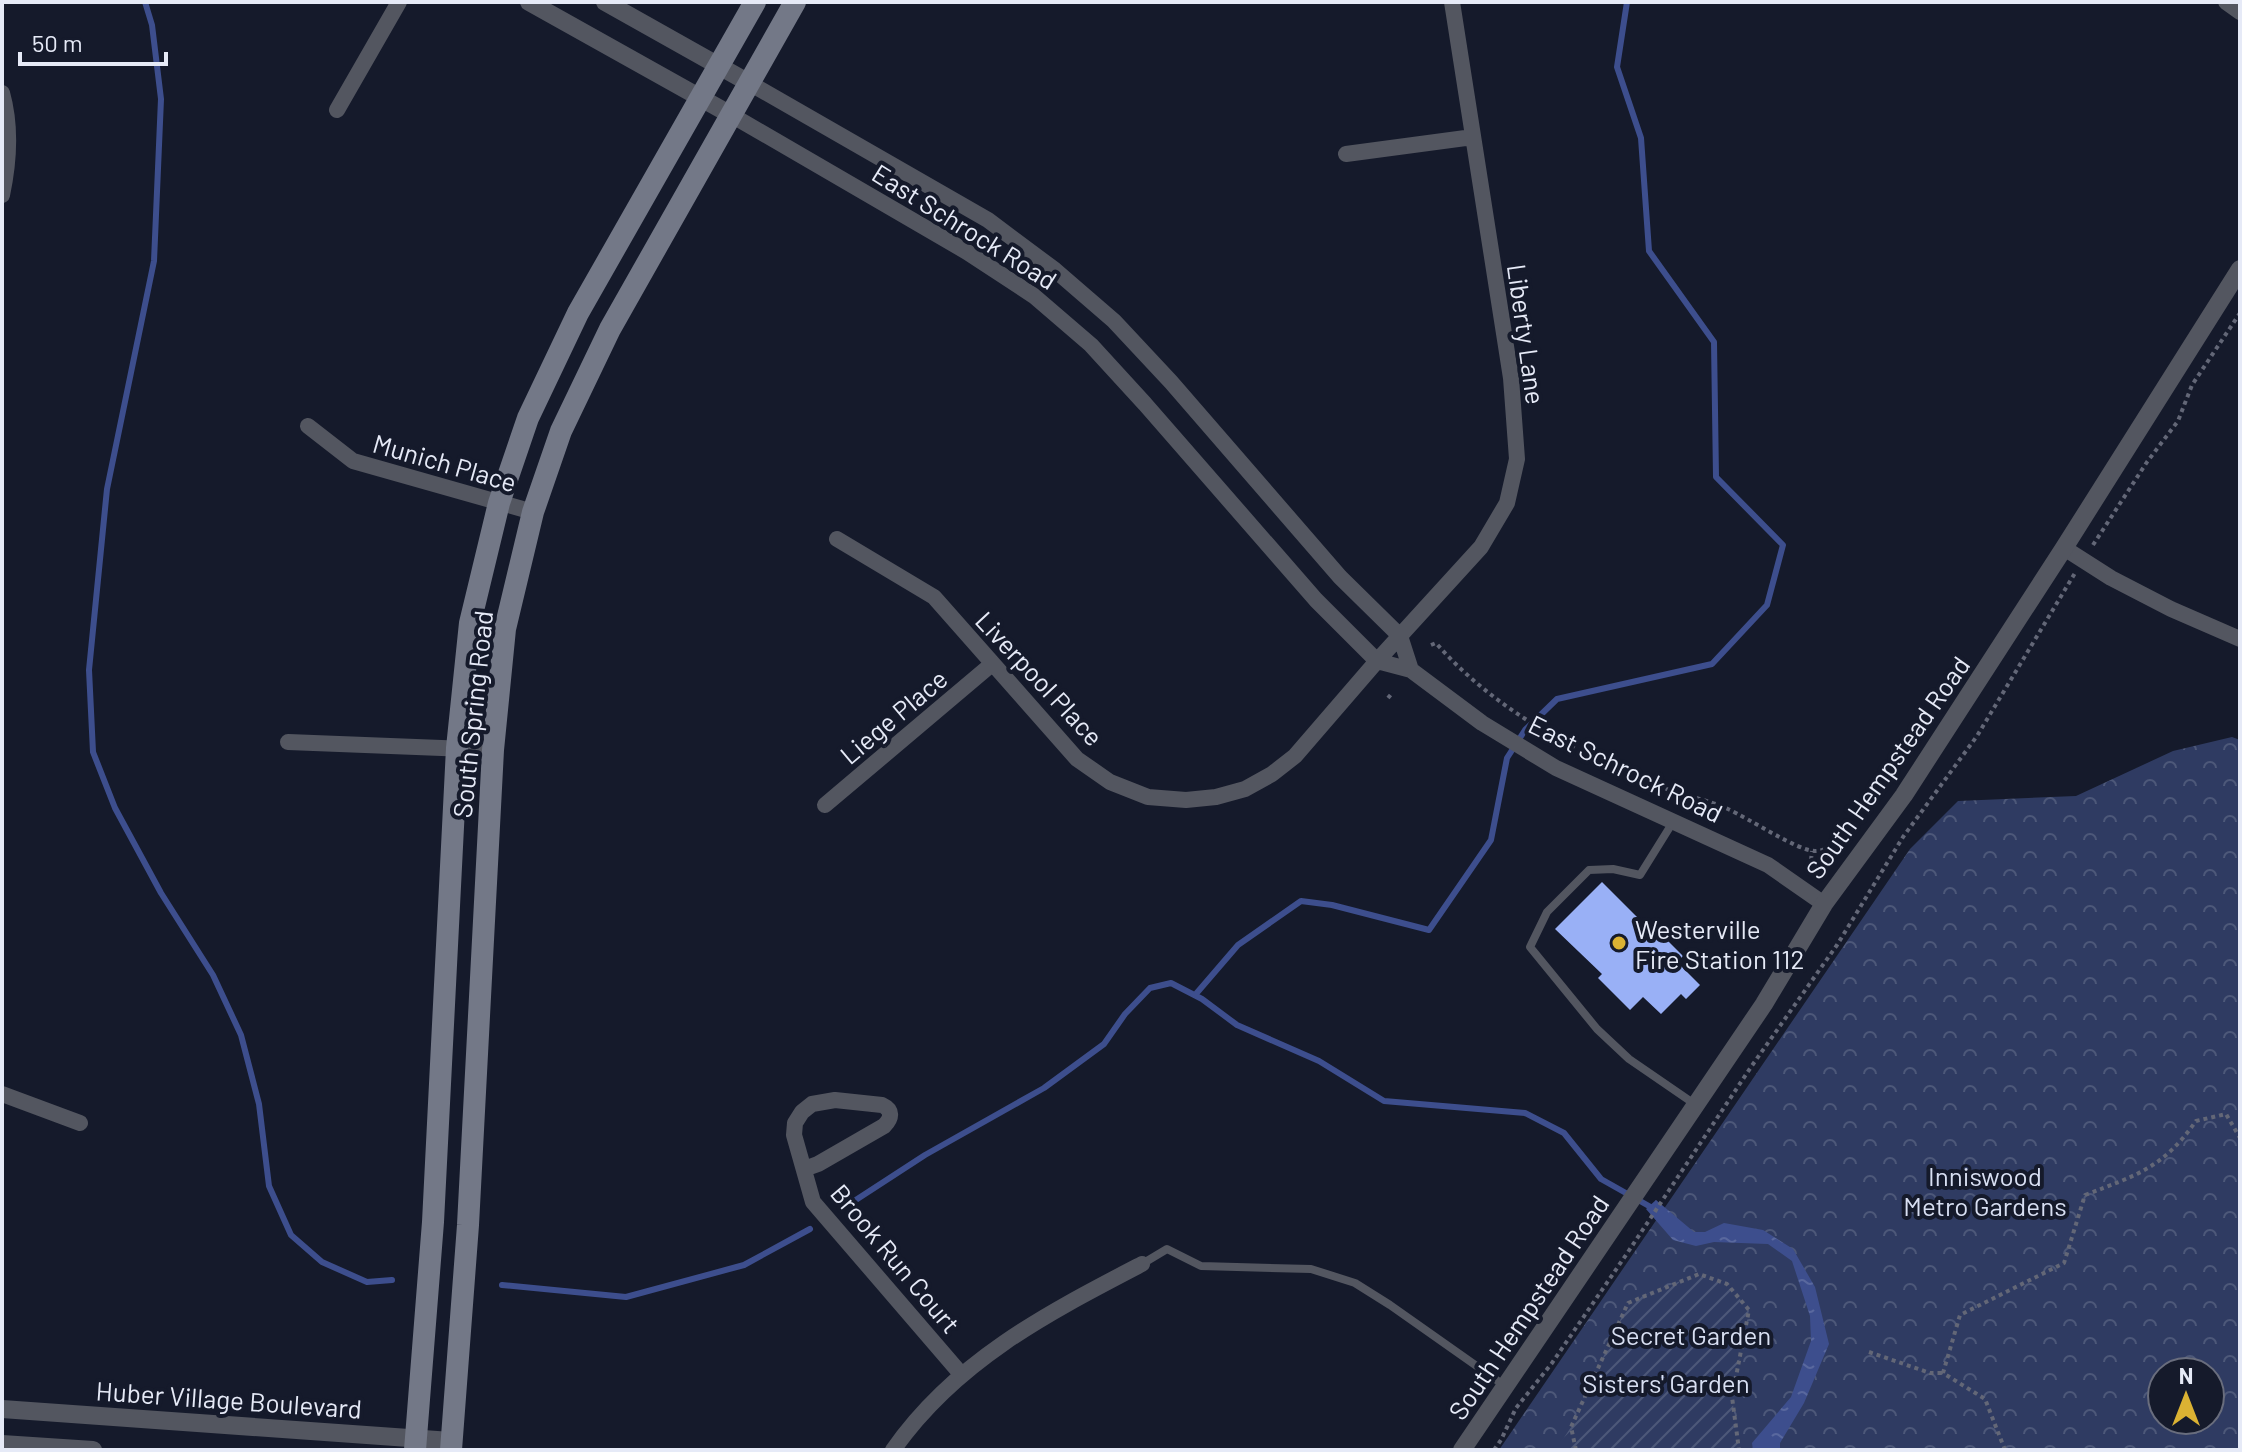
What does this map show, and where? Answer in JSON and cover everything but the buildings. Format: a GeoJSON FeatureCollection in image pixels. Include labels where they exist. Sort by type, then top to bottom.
{"type":"FeatureCollection","features":[{"type":"Feature","properties":{"kind":"main road","name":"South Spring Road"},"geometry":{"type":"LineString","coordinates":[[415,1444],[433,1222],[457,748],[470,623],[499,503],[528,418],[578,313],[755,2]]}},
{"type":"Feature","properties":{"kind":"main road","name":"South Spring Road"},"geometry":{"type":"LineString","coordinates":[[451,1446],[468,1225],[493,750],[505,629],[533,512],[561,431],[610,329],[795,2]]}},
{"type":"Feature","properties":{"kind":"street"},"geometry":{"type":"LineString","coordinates":[[337,110],[399,2]]}},
{"type":"Feature","properties":{"kind":"street","name":"East Schrock Road"},"geometry":{"type":"LineString","coordinates":[[529,2],[702,97],[955,244],[1034,296],[1091,345],[1316,600],[1377,661],[1411,670],[1482,723],[1556,768],[1768,865],[1824,904]]}},
{"type":"Feature","properties":{"kind":"street","name":"East Schrock Road"},"geometry":{"type":"LineString","coordinates":[[605,2],[988,220],[1055,270],[1114,321],[1340,577],[1400,636],[1411,670]]}},
{"type":"Feature","properties":{"kind":"street","name":"Liberty Lane"},"geometry":{"type":"LineString","coordinates":[[1400,636],[1481,547],[1507,503],[1517,459],[1511,378],[1452,2]]}},
{"type":"Feature","properties":{"kind":"street"},"geometry":{"type":"LineString","coordinates":[[2226,2],[2240,12]]}},
{"type":"Feature","properties":{"kind":"street"},"geometry":{"type":"LineString","coordinates":[[2,93],[7,110],[8,146],[2,195]]}},
{"type":"Feature","properties":{"kind":"street"},"geometry":{"type":"LineString","coordinates":[[1346,154],[1473,137]]}},
{"type":"Feature","properties":{"kind":"street","name":"South Hempstead Road"},"geometry":{"type":"LineString","coordinates":[[1462,1450],[1764,1004],[1824,904],[1904,795],[2239,275]]}},
{"type":"Feature","properties":{"kind":"street","name":"Munich Place"},"geometry":{"type":"LineString","coordinates":[[308,426],[353,461],[533,512]]}},
{"type":"Feature","properties":{"kind":"street","name":"Liverpool Place"},"geometry":{"type":"LineString","coordinates":[[837,539],[934,597],[1077,759],[1110,782],[1148,797],[1186,800],[1216,797],[1245,789],[1272,774],[1295,756],[1400,636]]}},
{"type":"Feature","properties":{"kind":"street"},"geometry":{"type":"LineString","coordinates":[[2064,548],[2111,578],[2240,639]]}},
{"type":"Feature","properties":{"kind":"street","name":"Liege Place"},"geometry":{"type":"LineString","coordinates":[[825,805],[992,664]]}},
{"type":"Feature","properties":{"kind":"street"},"geometry":{"type":"LineString","coordinates":[[288,742],[493,750]]}},
{"type":"Feature","properties":{"kind":"street"},"geometry":{"type":"LineString","coordinates":[[2,1094],[80,1123]]}},
{"type":"Feature","properties":{"kind":"street","name":"Brook Run Court"},"geometry":{"type":"LineString","coordinates":[[804,1169],[884,1126],[890,1120],[888,1108],[835,1100],[812,1104],[795,1123],[794,1135],[813,1202],[961,1374]]}},
{"type":"Feature","properties":{"kind":"street"},"geometry":{"type":"LineString","coordinates":[[893,1450],[907,1430],[961,1374],[1043,1316],[1142,1264]]}},
{"type":"Feature","properties":{"kind":"street","name":"Huber Village Boulevard"},"geometry":{"type":"LineString","coordinates":[[2,1409],[451,1446]]}},
{"type":"Feature","properties":{"kind":"street"},"geometry":{"type":"LineString","coordinates":[[2,1444],[93,1450]]}},
{"type":"Feature","properties":{"kind":"lane"},"geometry":{"type":"LineString","coordinates":[[1673,822],[1640,875],[1613,869],[1589,870],[1547,912],[1530,947],[1597,1029],[1629,1059],[1696,1105]]}},
{"type":"Feature","properties":{"kind":"lane"},"geometry":{"type":"LineString","coordinates":[[1142,1264],[1167,1249],[1201,1266],[1311,1269],[1355,1283],[1505,1386]]}},
{"type":"Feature","properties":{"kind":"path"},"geometry":{"type":"LineString","coordinates":[[2098,538],[2147,462],[2178,421],[2192,385],[2240,313]]}},
{"type":"Feature","properties":{"kind":"path"},"geometry":{"type":"LineString","coordinates":[[1494,1450],[1516,1408],[1552,1363],[1837,945],[1903,837],[1977,736],[2069,581]]}},
{"type":"Feature","properties":{"kind":"path"},"geometry":{"type":"LineString","coordinates":[[1433,644],[1477,685],[1578,749],[1661,787],[1724,807],[1812,851],[1830,848],[1842,839]]}},
{"type":"Feature","properties":{"kind":"path"},"geometry":{"type":"LineString","coordinates":[[1388,698],[1392,693]]}},
{"type":"Feature","properties":{"kind":"path"},"geometry":{"type":"LineString","coordinates":[[1811,860],[1812,851]]}},
{"type":"Feature","properties":{"kind":"path"},"geometry":{"type":"LineString","coordinates":[[1943,1373],[1960,1315],[2064,1263],[2085,1195],[2141,1174],[2178,1147],[2196,1121],[2226,1114],[2240,1138]]}},
{"type":"Feature","properties":{"kind":"path"},"geometry":{"type":"LineString","coordinates":[[1576,1450],[1571,1427],[1628,1303],[1699,1274],[1727,1284],[1749,1310],[1732,1397],[1739,1450]]}},
{"type":"Feature","properties":{"kind":"path"},"geometry":{"type":"LineString","coordinates":[[1869,1352],[1930,1373],[1943,1373],[1985,1399],[2005,1450]]}},
{"type":"Feature","properties":{"kind":"green space","name":"Inniswood Metro Gardens"},"geometry":{"type":"Polygon","coordinates":[[[2232,737],[2240,740],[2240,1450],[1499,1450],[1910,849],[1958,801],[2076,796],[2173,751],[2232,737]]]}},
{"type":"Feature","properties":{"kind":"green space","name":"Sisters' Garden"},"geometry":{"type":"Polygon","coordinates":[[[1699,1274],[1727,1284],[1749,1310],[1732,1397],[1739,1450],[1556,1450],[1571,1427],[1629,1301],[1699,1274]]]}},
{"type":"Feature","properties":{"kind":"water"},"geometry":{"type":"Polygon","coordinates":[[[1656,1200],[1694,1232],[1705,1232],[1724,1223],[1763,1230],[1793,1249],[1815,1287],[1829,1344],[1804,1403],[1780,1443],[1780,1450],[1753,1450],[1752,1443],[1791,1397],[1811,1341],[1810,1316],[1792,1261],[1768,1244],[1714,1242],[1696,1246],[1673,1240],[1646,1209],[1656,1200]]]}},
{"type":"Feature","properties":{"kind":"waterway"},"geometry":{"type":"LineString","coordinates":[[145,2],[152,25],[161,99],[154,261],[107,489],[89,670],[93,752],[115,808],[161,893],[213,975],[241,1035],[259,1104],[269,1186],[291,1235],[322,1262],[367,1282],[392,1280]]}},
{"type":"Feature","properties":{"kind":"waterway"},"geometry":{"type":"LineString","coordinates":[[1195,995],[1238,945],[1301,901],[1332,905],[1429,930],[1491,840],[1507,758],[1525,730],[1557,699],[1712,664],[1767,605],[1783,545],[1716,477],[1714,342],[1649,251],[1641,138],[1617,67],[1627,2]]}},
{"type":"Feature","properties":{"kind":"waterway"},"geometry":{"type":"LineString","coordinates":[[845,1207],[925,1155],[1044,1088],[1104,1044],[1125,1014],[1150,988],[1171,983],[1202,999],[1237,1025],[1319,1061],[1384,1101],[1525,1113],[1564,1133],[1601,1179],[1656,1210]]}},
{"type":"Feature","properties":{"kind":"waterway"},"geometry":{"type":"LineString","coordinates":[[502,1285],[626,1297],[744,1265],[810,1229]]}},
{"type":"Feature","properties":{"kind":"place","name":"Westerville Fire Station 112"},"geometry":{"type":"Point","coordinates":[1619,943]}},
{"type":"Feature","properties":{"kind":"park label","name":"Secret Garden"},"geometry":{"type":"Point","coordinates":[1691,1334]}}]}
